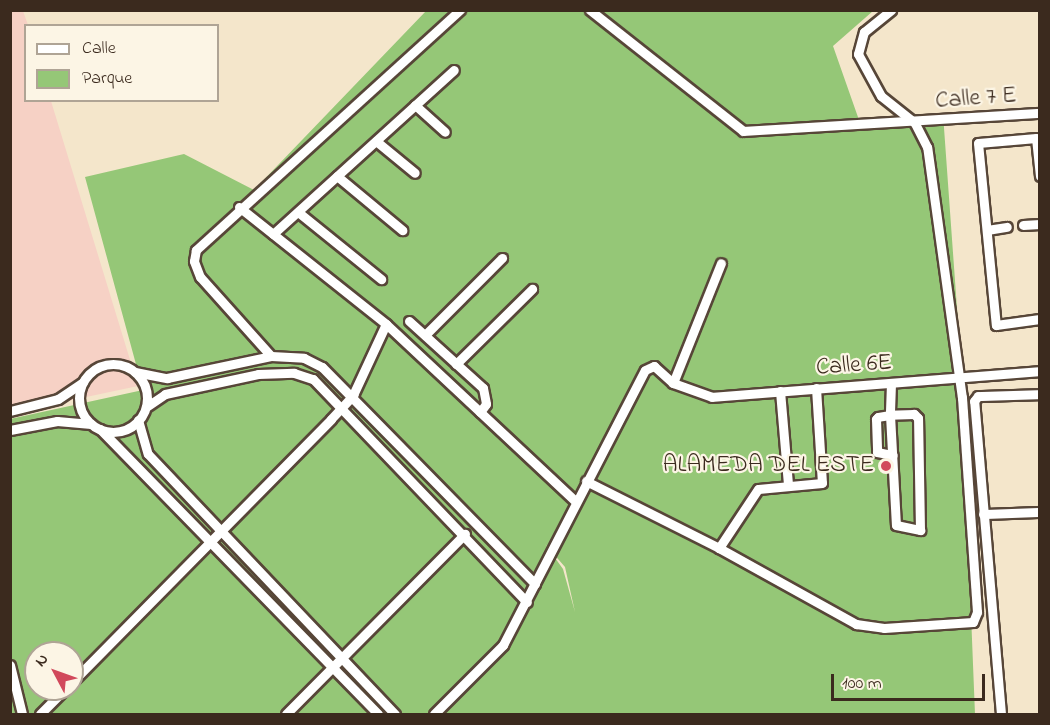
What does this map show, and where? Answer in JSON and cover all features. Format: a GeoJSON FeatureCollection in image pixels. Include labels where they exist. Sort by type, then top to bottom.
{"type":"FeatureCollection","features":[{"type":"Feature","properties":{"kind":"street"},"geometry":{"type":"LineString","coordinates":[[271,356],[200,277],[194,261],[205,238],[460,10]]}},
{"type":"Feature","properties":{"kind":"street","name":"Calle 7 E"},"geometry":{"type":"LineString","coordinates":[[590,10],[729,123],[764,133],[1040,113]]}},
{"type":"Feature","properties":{"kind":"street"},"geometry":{"type":"LineString","coordinates":[[435,714],[503,645],[527,602],[586,481],[719,548],[856,624],[884,628],[973,622],[977,612],[960,377],[927,147],[915,123],[881,96],[858,54],[864,32],[891,10]]}},
{"type":"Feature","properties":{"kind":"street"},"geometry":{"type":"LineString","coordinates":[[273,234],[454,70]]}},
{"type":"Feature","properties":{"kind":"street"},"geometry":{"type":"LineString","coordinates":[[415,105],[445,132]]}},
{"type":"Feature","properties":{"kind":"street"},"geometry":{"type":"LineString","coordinates":[[1040,176],[1036,138],[978,143],[996,325],[1040,319]]}},
{"type":"Feature","properties":{"kind":"street"},"geometry":{"type":"LineString","coordinates":[[376,141],[415,173]]}},
{"type":"Feature","properties":{"kind":"street"},"geometry":{"type":"LineString","coordinates":[[337,176],[402,230]]}},
{"type":"Feature","properties":{"kind":"street"},"geometry":{"type":"LineString","coordinates":[[238,207],[386,324],[576,502]]}},
{"type":"Feature","properties":{"kind":"street"},"geometry":{"type":"LineString","coordinates":[[298,212],[381,279]]}},
{"type":"Feature","properties":{"kind":"street"},"geometry":{"type":"LineString","coordinates":[[1023,225],[1040,224]]}},
{"type":"Feature","properties":{"kind":"street"},"geometry":{"type":"LineString","coordinates":[[987,230],[1007,227]]}},
{"type":"Feature","properties":{"kind":"street"},"geometry":{"type":"LineString","coordinates":[[425,335],[502,258]]}},
{"type":"Feature","properties":{"kind":"street"},"geometry":{"type":"LineString","coordinates":[[673,383],[721,263]]}},
{"type":"Feature","properties":{"kind":"street"},"geometry":{"type":"LineString","coordinates":[[456,364],[532,289]]}},
{"type":"Feature","properties":{"kind":"street"},"geometry":{"type":"LineString","coordinates":[[408,321],[485,393],[480,412]]}},
{"type":"Feature","properties":{"kind":"street"},"geometry":{"type":"LineString","coordinates":[[84,670],[353,395],[386,324]]}},
{"type":"Feature","properties":{"kind":"street"},"geometry":{"type":"LineString","coordinates":[[247,360],[250,333]]}},
{"type":"Feature","properties":{"kind":"street"},"geometry":{"type":"LineString","coordinates":[[10,411],[58,399],[105,366],[167,378],[271,356],[304,358],[322,367],[353,395],[536,584]]}},
{"type":"Feature","properties":{"kind":"street","name":"Calle 6E"},"geometry":{"type":"LineString","coordinates":[[586,481],[645,370],[654,366],[673,383],[712,396],[1040,371]]}},
{"type":"Feature","properties":{"kind":"street"},"geometry":{"type":"LineString","coordinates":[[10,430],[57,421],[120,431],[138,420],[146,407],[165,394],[281,371],[313,379],[343,406],[527,602]]}},
{"type":"Feature","properties":{"kind":"street"},"geometry":{"type":"LineString","coordinates":[[135,372],[145,388],[146,407]]}},
{"type":"Feature","properties":{"kind":"street"},"geometry":{"type":"LineString","coordinates":[[84,380],[79,399],[95,427],[378,714]]}},
{"type":"Feature","properties":{"kind":"street"},"geometry":{"type":"LineString","coordinates":[[891,383],[890,415],[897,528],[920,530],[918,418],[914,414],[890,415],[876,419],[877,452],[892,455]]}},
{"type":"Feature","properties":{"kind":"street"},"geometry":{"type":"LineString","coordinates":[[719,548],[751,494],[788,486],[822,483],[816,388]]}},
{"type":"Feature","properties":{"kind":"street"},"geometry":{"type":"LineString","coordinates":[[780,391],[788,486]]}},
{"type":"Feature","properties":{"kind":"street"},"geometry":{"type":"LineString","coordinates":[[1001,714],[975,399],[1040,394]]}},
{"type":"Feature","properties":{"kind":"street"},"geometry":{"type":"LineString","coordinates":[[138,420],[148,454],[395,714]]}},
{"type":"Feature","properties":{"kind":"street"},"geometry":{"type":"LineString","coordinates":[[983,514],[1040,512]]}},
{"type":"Feature","properties":{"kind":"street"},"geometry":{"type":"LineString","coordinates":[[286,714],[465,534]]}},
{"type":"Feature","properties":{"kind":"street"},"geometry":{"type":"LineString","coordinates":[[10,665],[22,714]]}},
{"type":"Feature","properties":{"kind":"street"},"geometry":{"type":"LineString","coordinates":[[40,714],[53,701]]}},
{"type":"Feature","properties":{"kind":"shaded area"},"geometry":{"type":"Polygon","coordinates":[[[10,11],[23,11],[28,24],[24,24],[24,102],[51,102],[138,386],[11,413],[10,11]]]}},
{"type":"Feature","properties":{"kind":"green space"},"geometry":{"type":"Polygon","coordinates":[[[426,11],[873,11],[833,46],[859,120],[943,114],[961,364],[975,714],[11,714],[10,419],[143,390],[85,177],[184,154],[254,190],[426,11]],[[545,544],[563,569],[575,612],[565,567],[545,544]]]}},
{"type":"Feature","properties":{"kind":"place","name":"ALAMEDA DEL ESTE"},"geometry":{"type":"Point","coordinates":[886,466]}}]}
